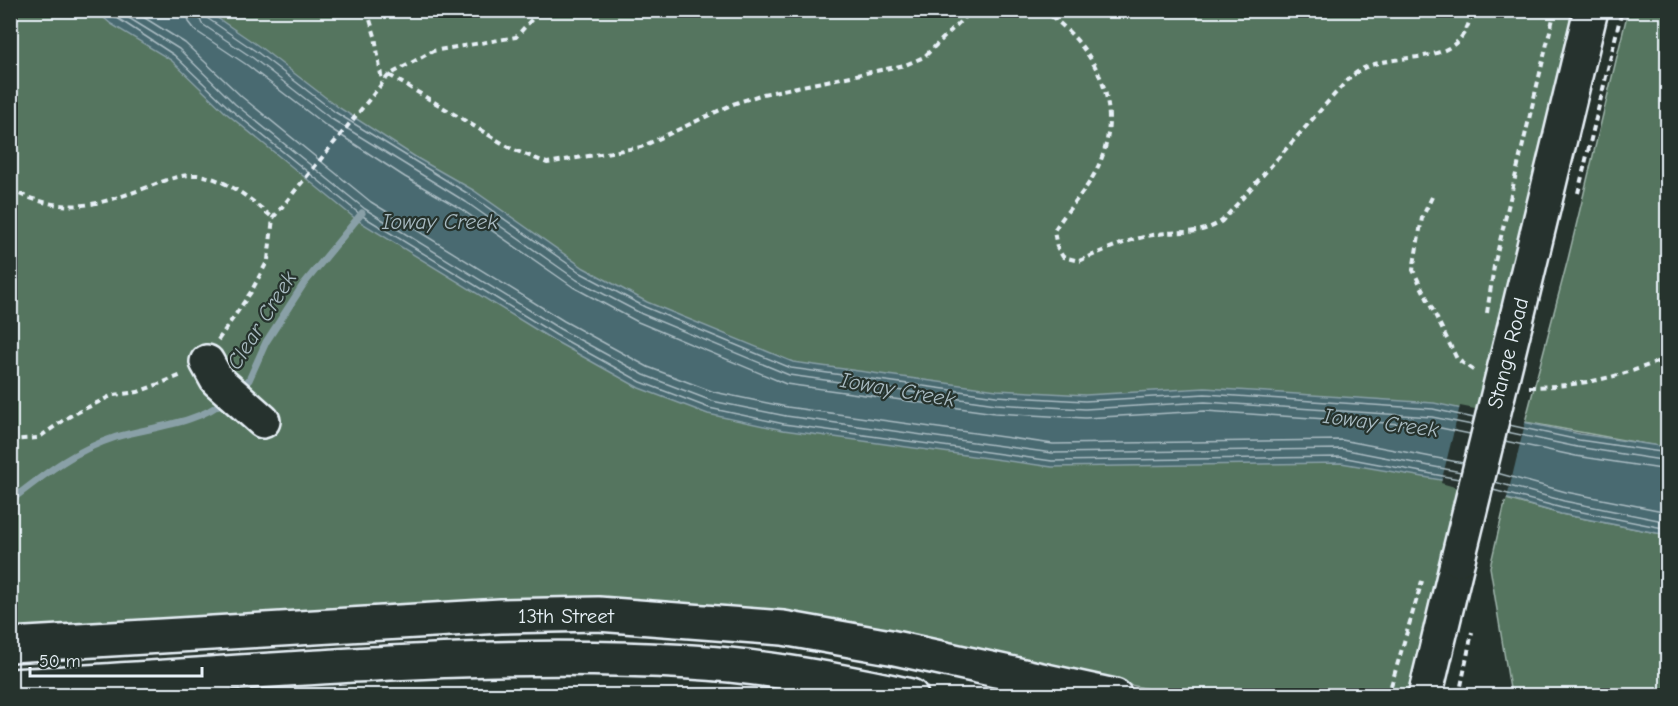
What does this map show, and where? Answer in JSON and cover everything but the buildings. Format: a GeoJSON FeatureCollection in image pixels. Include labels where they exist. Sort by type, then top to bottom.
{"type":"FeatureCollection","features":[{"type":"Feature","properties":{"kind":"main road","name":"Stange Road"},"geometry":{"type":"LineString","coordinates":[[1425,696],[1458,559],[1502,317],[1591,10]]}},
{"type":"Feature","properties":{"kind":"main road"},"geometry":{"type":"LineString","coordinates":[[212,371],[263,421]]}},
{"type":"Feature","properties":{"kind":"main road","name":"13th Street"},"geometry":{"type":"LineString","coordinates":[[10,645],[501,616],[598,614],[783,628],[890,647],[1114,696]]}},
{"type":"Feature","properties":{"kind":"main road","name":"13th Street"},"geometry":{"type":"LineString","coordinates":[[10,686],[497,660],[596,659],[692,662],[780,672],[911,696]]}},
{"type":"Feature","properties":{"kind":"path"},"geometry":{"type":"LineString","coordinates":[[367,10],[375,36],[382,82]]}},
{"type":"Feature","properties":{"kind":"path"},"geometry":{"type":"LineString","coordinates":[[10,440],[38,438],[70,416],[104,399],[212,371],[223,329],[251,292],[268,260],[273,218],[364,108],[388,75],[434,51],[516,37],[540,10]]}},
{"type":"Feature","properties":{"kind":"path"},"geometry":{"type":"LineString","coordinates":[[388,75],[512,149],[547,163],[641,147],[733,104],[763,94],[905,65],[924,57],[972,10]]}},
{"type":"Feature","properties":{"kind":"path"},"geometry":{"type":"LineString","coordinates":[[1043,10],[1086,50],[1098,69],[1108,102],[1108,139],[1100,162],[1091,180],[1066,210],[1054,231],[1057,247],[1063,256],[1079,261],[1123,243],[1160,234],[1207,230],[1222,221],[1350,78],[1366,67],[1450,49],[1462,40],[1472,10]]}},
{"type":"Feature","properties":{"kind":"path"},"geometry":{"type":"LineString","coordinates":[[1502,317],[1494,266],[1555,10]]}},
{"type":"Feature","properties":{"kind":"path"},"geometry":{"type":"LineString","coordinates":[[10,190],[37,202],[65,207],[94,204],[173,177],[197,175],[218,180],[252,200],[273,218]]}},
{"type":"Feature","properties":{"kind":"path"},"geometry":{"type":"LineString","coordinates":[[1388,696],[1424,574]]}},
{"type":"Feature","properties":{"kind":"green space"},"geometry":{"type":"Polygon","coordinates":[[[10,11],[1591,11],[1425,696],[1176,695],[897,634],[792,616],[11,632],[10,11]]]}},
{"type":"Feature","properties":{"kind":"green space"},"geometry":{"type":"Polygon","coordinates":[[[1628,11],[1667,11],[1667,448],[1525,422],[1568,259],[1628,11]]]}},
{"type":"Feature","properties":{"kind":"green space"},"geometry":{"type":"Polygon","coordinates":[[[1506,499],[1561,514],[1667,535],[1667,695],[1511,695],[1490,567],[1506,499]]]}},
{"type":"Feature","properties":{"kind":"water","name":"Ioway Creek"},"geometry":{"type":"Polygon","coordinates":[[[96,11],[207,11],[260,47],[338,107],[417,158],[473,190],[584,268],[647,302],[793,362],[997,390],[1085,395],[1205,388],[1434,403],[1580,434],[1666,447],[1667,535],[1561,514],[1441,480],[1341,463],[1052,467],[783,430],[708,414],[639,388],[553,340],[357,220],[226,113],[171,60],[111,24],[96,11]]]}},
{"type":"Feature","properties":{"kind":"pier"},"geometry":{"type":"Polygon","coordinates":[[[1460,406],[1526,419],[1506,502],[1441,483],[1460,406]]]}},
{"type":"Feature","properties":{"kind":"waterway","name":"Clear Creek"},"geometry":{"type":"LineString","coordinates":[[238,389],[249,380],[266,342],[303,285],[362,213]]}},
{"type":"Feature","properties":{"kind":"waterway","name":"Clear Creek"},"geometry":{"type":"LineString","coordinates":[[10,501],[48,472],[86,449],[116,437],[188,420],[214,408],[225,400]]}}]}
